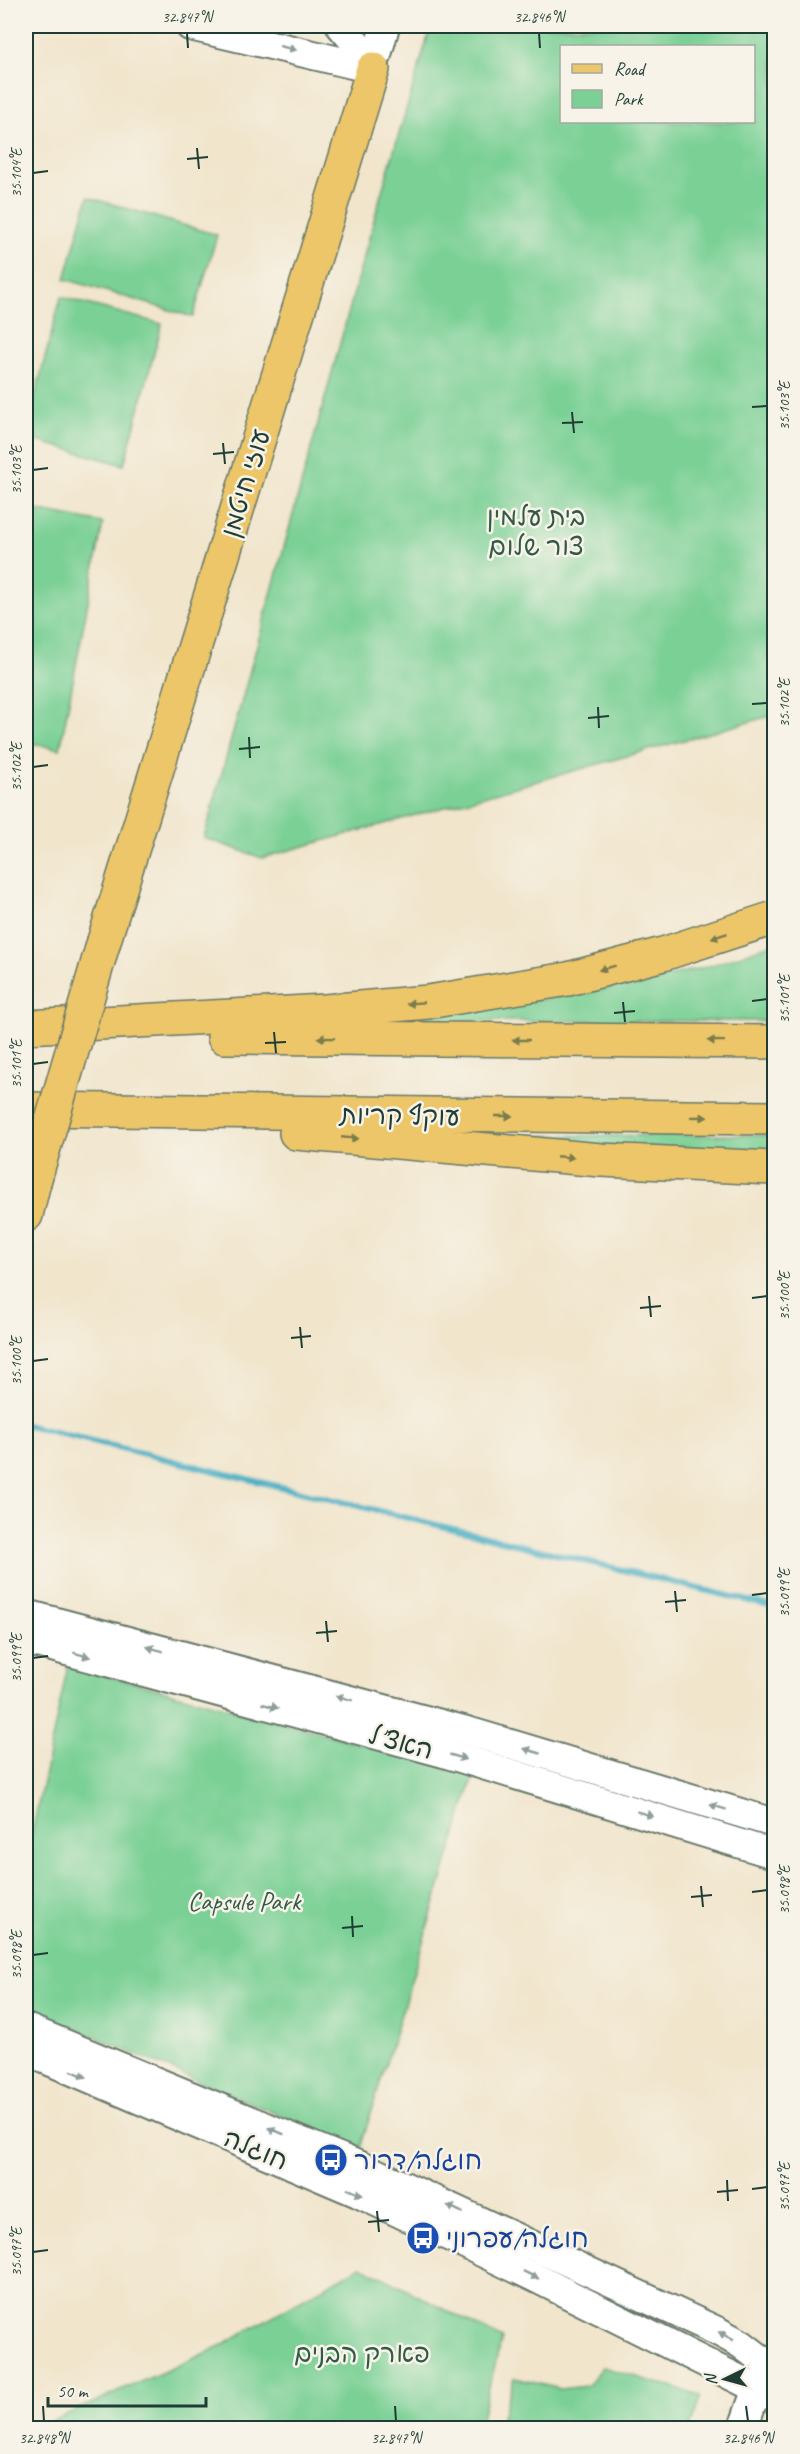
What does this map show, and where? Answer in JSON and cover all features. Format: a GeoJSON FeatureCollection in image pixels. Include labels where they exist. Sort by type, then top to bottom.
{"type":"FeatureCollection","features":[{"type":"Feature","properties":{"kind":"main road","name":"עוזי חיטמן"},"geometry":{"type":"LineString","coordinates":[[26,1215],[104,941],[373,69]]}},
{"type":"Feature","properties":{"kind":"main road"},"geometry":{"type":"LineString","coordinates":[[26,1027],[325,1011],[449,999],[568,979],[663,954],[774,918]]}},
{"type":"Feature","properties":{"kind":"main road"},"geometry":{"type":"LineString","coordinates":[[26,1037],[151,1036],[774,1042]]}},
{"type":"Feature","properties":{"kind":"main road"},"geometry":{"type":"LineString","coordinates":[[33,1110],[602,1160],[774,1168]]}},
{"type":"Feature","properties":{"kind":"main road","name":"עוקף קריות"},"geometry":{"type":"LineString","coordinates":[[33,1110],[774,1118]]}},
{"type":"Feature","properties":{"kind":"street"},"geometry":{"type":"LineString","coordinates":[[190,26],[373,69]]}},
{"type":"Feature","properties":{"kind":"street"},"geometry":{"type":"LineString","coordinates":[[341,26],[364,53],[373,69]]}},
{"type":"Feature","properties":{"kind":"street","name":"עוזי חיטמן"},"geometry":{"type":"LineString","coordinates":[[373,69],[385,26]]}},
{"type":"Feature","properties":{"kind":"street","name":"האצ\"ל"},"geometry":{"type":"LineString","coordinates":[[26,1614],[467,1731],[774,1823]]}},
{"type":"Feature","properties":{"kind":"street","name":"האצ\"ל"},"geometry":{"type":"LineString","coordinates":[[26,1640],[454,1756],[774,1854]]}},
{"type":"Feature","properties":{"kind":"street","name":"חוגלה"},"geometry":{"type":"LineString","coordinates":[[26,2028],[365,2168],[719,2332],[741,2344],[769,2385]]}},
{"type":"Feature","properties":{"kind":"street","name":"חוגלה"},"geometry":{"type":"LineString","coordinates":[[26,2051],[358,2193],[769,2385]]}},
{"type":"Feature","properties":{"kind":"street"},"geometry":{"type":"LineString","coordinates":[[743,2428],[769,2385]]}},
{"type":"Feature","properties":{"kind":"green space","name":"בית עלמין צור שלום"},"geometry":{"type":"Polygon","coordinates":[[[431,26],[774,26],[774,715],[262,858],[204,838],[380,198],[431,26]]]}},
{"type":"Feature","properties":{"kind":"green space"},"geometry":{"type":"Polygon","coordinates":[[[88,197],[217,235],[193,317],[65,279],[88,197]]]}},
{"type":"Feature","properties":{"kind":"green space"},"geometry":{"type":"Polygon","coordinates":[[[61,297],[162,324],[124,465],[26,438],[26,430],[61,297]]]}},
{"type":"Feature","properties":{"kind":"green space"},"geometry":{"type":"Polygon","coordinates":[[[26,508],[103,523],[60,749],[26,742],[26,508]]]}},
{"type":"Feature","properties":{"kind":"green space"},"geometry":{"type":"Polygon","coordinates":[[[774,943],[774,1021],[377,1021],[499,1006],[621,986],[710,966],[774,943]]]}},
{"type":"Feature","properties":{"kind":"green space"},"geometry":{"type":"Polygon","coordinates":[[[774,1135],[774,1151],[607,1146],[510,1136],[774,1135]]]}},
{"type":"Feature","properties":{"kind":"green space","name":"Capsule Park"},"geometry":{"type":"Polygon","coordinates":[[[68,1665],[474,1774],[360,2149],[26,2008],[26,1861],[68,1665]]]}},
{"type":"Feature","properties":{"kind":"green space","name":"פארק הבנים"},"geometry":{"type":"Polygon","coordinates":[[[361,2266],[502,2339],[478,2428],[36,2428],[213,2350],[361,2266]]]}},
{"type":"Feature","properties":{"kind":"green space"},"geometry":{"type":"Polygon","coordinates":[[[603,2367],[701,2396],[690,2428],[498,2428],[515,2378],[560,2389],[587,2386],[603,2367]]]}},
{"type":"Feature","properties":{"kind":"waterway"},"geometry":{"type":"LineString","coordinates":[[26,1425],[774,1607]]}},
{"type":"Feature","properties":{"kind":"place","name":"חוגלה/דרור"},"geometry":{"type":"Point","coordinates":[331,2160]}},
{"type":"Feature","properties":{"kind":"place","name":"חוגלה/עפרוני"},"geometry":{"type":"Point","coordinates":[423,2238]}}]}
